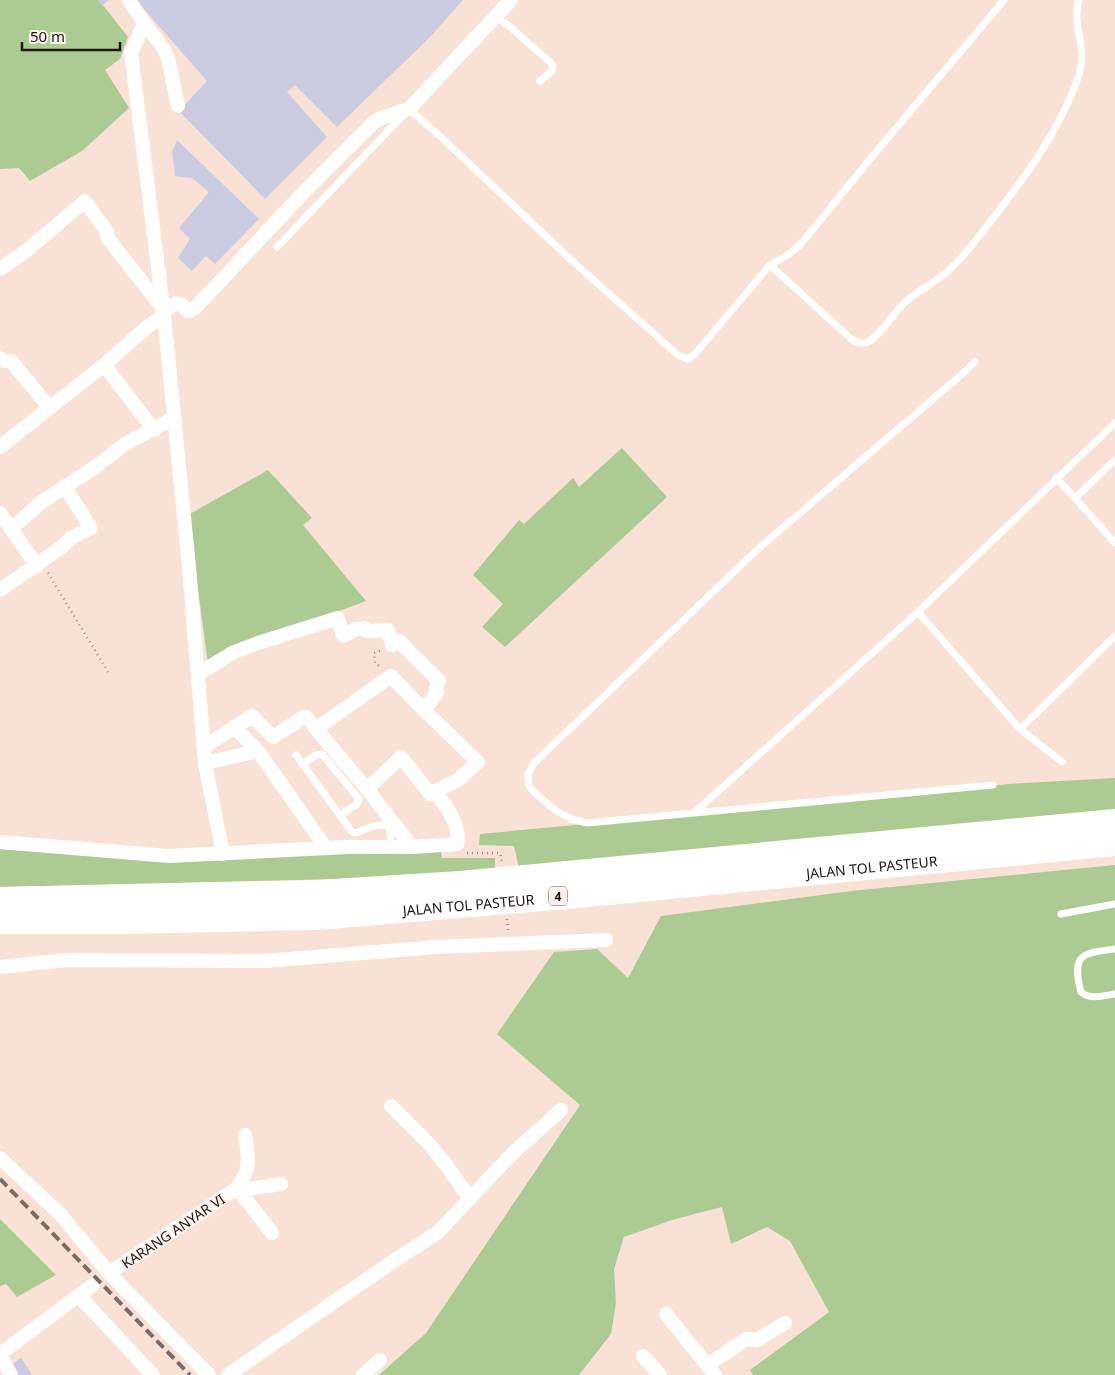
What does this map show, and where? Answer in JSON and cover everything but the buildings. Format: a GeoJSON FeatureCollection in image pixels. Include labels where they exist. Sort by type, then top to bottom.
{"type":"FeatureCollection","features":[{"type":"Feature","properties":{"kind":"highway","name":"JALAN TOL PASTEUR"},"geometry":{"type":"LineString","coordinates":[[0,900],[318,893],[460,884],[1115,822]]}},
{"type":"Feature","properties":{"kind":"highway","name":"JALAN TOL PASTEUR"},"geometry":{"type":"LineString","coordinates":[[0,921],[129,921],[317,917],[587,894],[1115,843]]}},
{"type":"Feature","properties":{"kind":"street"},"geometry":{"type":"LineString","coordinates":[[129,0],[164,49],[168,58],[178,106]]}},
{"type":"Feature","properties":{"kind":"street"},"geometry":{"type":"LineString","coordinates":[[0,447],[104,365],[162,311],[177,303],[181,304],[187,311],[196,307],[305,191],[372,124],[381,118],[409,109],[512,0]]}},
{"type":"Feature","properties":{"kind":"street"},"geometry":{"type":"LineString","coordinates":[[144,23],[131,53],[174,418],[205,763],[223,854]]}},
{"type":"Feature","properties":{"kind":"street"},"geometry":{"type":"LineString","coordinates":[[0,269],[26,251],[85,201],[107,232],[106,237],[162,311]]}},
{"type":"Feature","properties":{"kind":"street"},"geometry":{"type":"LineString","coordinates":[[0,358],[4,361],[11,360],[49,407]]}},
{"type":"Feature","properties":{"kind":"street"},"geometry":{"type":"LineString","coordinates":[[104,365],[154,430]]}},
{"type":"Feature","properties":{"kind":"street"},"geometry":{"type":"LineString","coordinates":[[12,528],[43,501],[126,444],[174,418]]}},
{"type":"Feature","properties":{"kind":"street"},"geometry":{"type":"LineString","coordinates":[[0,589],[39,564],[71,538],[91,528],[65,487]]}},
{"type":"Feature","properties":{"kind":"street"},"geometry":{"type":"LineString","coordinates":[[0,513],[39,564]]}},
{"type":"Feature","properties":{"kind":"street"},"geometry":{"type":"LineString","coordinates":[[198,674],[232,653],[338,618],[343,636],[356,629],[364,628],[366,631],[388,630],[392,645],[399,641],[439,681],[436,688],[437,693],[424,710]]}},
{"type":"Feature","properties":{"kind":"street"},"geometry":{"type":"LineString","coordinates":[[316,729],[391,676],[478,762],[458,780],[430,794],[401,757],[367,789]]}},
{"type":"Feature","properties":{"kind":"street"},"geometry":{"type":"LineString","coordinates":[[204,747],[252,716],[269,735],[274,737],[304,717],[367,789],[412,847]]}},
{"type":"Feature","properties":{"kind":"street"},"geometry":{"type":"LineString","coordinates":[[234,728],[258,751],[326,848]]}},
{"type":"Feature","properties":{"kind":"street"},"geometry":{"type":"LineString","coordinates":[[205,763],[258,751]]}},
{"type":"Feature","properties":{"kind":"street"},"geometry":{"type":"LineString","coordinates":[[0,842],[169,856],[457,844],[458,835],[446,806],[435,791]]}},
{"type":"Feature","properties":{"kind":"street"},"geometry":{"type":"LineString","coordinates":[[0,967],[66,960],[264,961],[437,947],[606,940]]}},
{"type":"Feature","properties":{"kind":"street"},"geometry":{"type":"LineString","coordinates":[[391,1106],[430,1145],[470,1199]]}},
{"type":"Feature","properties":{"kind":"street"},"geometry":{"type":"LineString","coordinates":[[228,1375],[437,1233],[513,1153],[562,1110]]}},
{"type":"Feature","properties":{"kind":"street"},"geometry":{"type":"LineString","coordinates":[[237,1188],[243,1180],[249,1161],[246,1135]]}},
{"type":"Feature","properties":{"kind":"street"},"geometry":{"type":"LineString","coordinates":[[0,1158],[60,1214],[109,1273],[209,1375]]}},
{"type":"Feature","properties":{"kind":"street"},"geometry":{"type":"LineString","coordinates":[[237,1188],[281,1184]]}},
{"type":"Feature","properties":{"kind":"street"},"geometry":{"type":"LineString","coordinates":[[237,1188],[272,1233]]}},
{"type":"Feature","properties":{"kind":"street","name":"KARANG ANYAR VI"},"geometry":{"type":"LineString","coordinates":[[109,1273],[237,1188]]}},
{"type":"Feature","properties":{"kind":"street"},"geometry":{"type":"LineString","coordinates":[[11,1375],[0,1355],[93,1285]]}},
{"type":"Feature","properties":{"kind":"street"},"geometry":{"type":"LineString","coordinates":[[79,1296],[153,1375]]}},
{"type":"Feature","properties":{"kind":"street"},"geometry":{"type":"LineString","coordinates":[[666,1314],[712,1370],[746,1339],[757,1340],[785,1323]]}},
{"type":"Feature","properties":{"kind":"street"},"geometry":{"type":"LineString","coordinates":[[643,1356],[660,1375]]}},
{"type":"Feature","properties":{"kind":"street"},"geometry":{"type":"LineString","coordinates":[[363,1375],[380,1360]]}},
{"type":"Feature","properties":{"kind":"lane"},"geometry":{"type":"LineString","coordinates":[[278,247],[409,109],[569,258],[679,356],[688,359],[694,355],[770,265],[800,245],[1004,0]]}},
{"type":"Feature","properties":{"kind":"lane"},"geometry":{"type":"LineString","coordinates":[[770,265],[857,343],[866,344],[874,338],[908,300],[947,272],[962,258],[1033,166],[1059,121],[1079,75],[1082,59],[1076,17],[1079,0]]}},
{"type":"Feature","properties":{"kind":"lane"},"geometry":{"type":"LineString","coordinates":[[496,17],[553,65],[552,71],[540,81]]}},
{"type":"Feature","properties":{"kind":"lane"},"geometry":{"type":"LineString","coordinates":[[975,362],[758,549],[566,731],[534,763],[528,774],[530,786],[535,793],[555,810],[571,819],[587,823],[993,785]]}},
{"type":"Feature","properties":{"kind":"lane"},"geometry":{"type":"LineString","coordinates":[[695,812],[918,612],[1115,423]]}},
{"type":"Feature","properties":{"kind":"lane"},"geometry":{"type":"LineString","coordinates":[[1075,498],[1115,460]]}},
{"type":"Feature","properties":{"kind":"lane"},"geometry":{"type":"LineString","coordinates":[[1056,478],[1115,543]]}},
{"type":"Feature","properties":{"kind":"lane"},"geometry":{"type":"LineString","coordinates":[[918,612],[1020,729],[1062,762]]}},
{"type":"Feature","properties":{"kind":"lane"},"geometry":{"type":"LineString","coordinates":[[1020,729],[1115,636]]}},
{"type":"Feature","properties":{"kind":"lane"},"geometry":{"type":"LineString","coordinates":[[303,764],[316,755],[322,754],[359,799],[357,804],[340,815]]}},
{"type":"Feature","properties":{"kind":"lane"},"geometry":{"type":"LineString","coordinates":[[296,755],[354,833],[379,825],[386,825],[389,827],[392,846]]}},
{"type":"Feature","properties":{"kind":"lane"},"geometry":{"type":"LineString","coordinates":[[1061,914],[1115,904]]}},
{"type":"Feature","properties":{"kind":"lane"},"geometry":{"type":"LineString","coordinates":[[1115,949],[1088,952],[1079,960],[1078,968],[1081,992],[1085,996],[1115,994]]}},
{"type":"Feature","properties":{"kind":"path"},"geometry":{"type":"LineString","coordinates":[[39,564],[108,672]]}},
{"type":"Feature","properties":{"kind":"path"},"geometry":{"type":"LineString","coordinates":[[391,676],[376,663],[374,654],[392,645]]}},
{"type":"Feature","properties":{"kind":"path"},"geometry":{"type":"LineString","coordinates":[[445,845],[446,853],[500,853],[501,858]]}},
{"type":"Feature","properties":{"kind":"green space"},"geometry":{"type":"Polygon","coordinates":[[[0,0],[99,0],[128,37],[120,59],[105,70],[129,108],[82,151],[30,181],[19,168],[0,169],[0,0]]]}},
{"type":"Feature","properties":{"kind":"green space"},"geometry":{"type":"Polygon","coordinates":[[[622,448],[667,497],[505,647],[482,627],[503,604],[473,575],[519,520],[524,524],[573,478],[579,487],[622,448]]]}},
{"type":"Feature","properties":{"kind":"green space"},"geometry":{"type":"Polygon","coordinates":[[[268,470],[312,518],[303,525],[366,601],[230,651],[208,664],[188,515],[268,470]]]}},
{"type":"Feature","properties":{"kind":"green space"},"geometry":{"type":"Polygon","coordinates":[[[1115,778],[1115,811],[519,868],[514,846],[479,845],[480,834],[1009,784],[1115,778]]]}},
{"type":"Feature","properties":{"kind":"green space"},"geometry":{"type":"Polygon","coordinates":[[[0,849],[92,856],[441,850],[442,858],[495,858],[495,873],[430,877],[0,887],[0,849]]]}},
{"type":"Feature","properties":{"kind":"green space"},"geometry":{"type":"Polygon","coordinates":[[[1115,865],[1115,1375],[753,1375],[750,1370],[829,1312],[790,1241],[767,1227],[731,1244],[722,1207],[672,1220],[624,1237],[614,1269],[616,1303],[611,1334],[579,1375],[379,1375],[426,1333],[580,1105],[497,1034],[554,952],[597,949],[628,978],[661,916],[851,891],[1115,865]]]}},
{"type":"Feature","properties":{"kind":"green space"},"geometry":{"type":"Polygon","coordinates":[[[0,1219],[56,1275],[17,1297],[6,1284],[0,1286],[0,1219]]]}},
{"type":"Feature","properties":{"kind":"railway"},"geometry":{"type":"LineString","coordinates":[[0,1179],[190,1375]]}}]}
